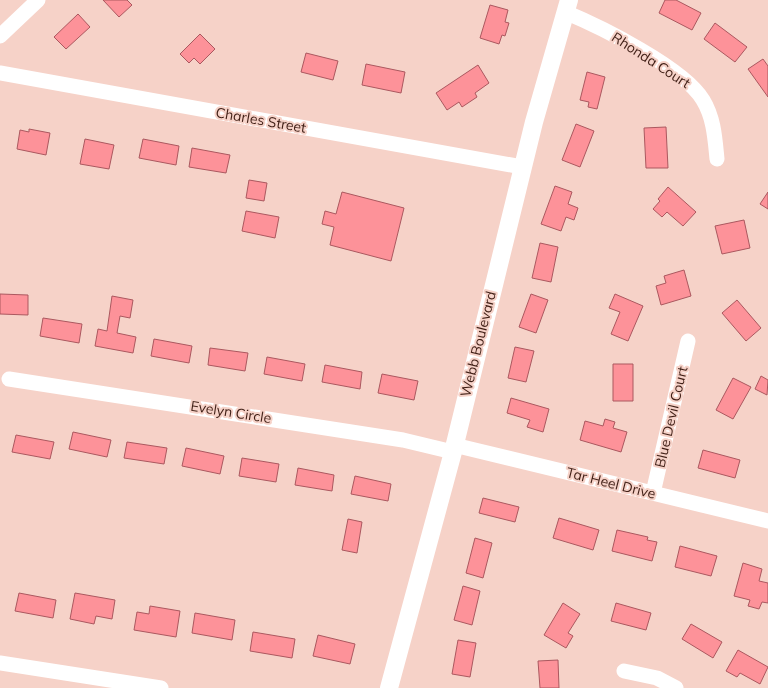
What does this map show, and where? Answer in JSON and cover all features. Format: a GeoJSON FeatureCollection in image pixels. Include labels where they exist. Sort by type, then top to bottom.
{"type":"FeatureCollection","features":[{"type":"Feature","properties":{"kind":"street"},"geometry":{"type":"LineString","coordinates":[[0,36],[38,0]]}},
{"type":"Feature","properties":{"kind":"street","name":"Rhonda Court"},"geometry":{"type":"LineString","coordinates":[[567,6],[652,58],[693,86],[711,117],[717,160]]}},
{"type":"Feature","properties":{"kind":"street","name":"Webb Boulevard"},"geometry":{"type":"LineString","coordinates":[[389,688],[453,448],[522,167],[567,6]]}},
{"type":"Feature","properties":{"kind":"street","name":"Charles Street"},"geometry":{"type":"LineString","coordinates":[[0,73],[522,167]]}},
{"type":"Feature","properties":{"kind":"street","name":"Blue Devil Court"},"geometry":{"type":"LineString","coordinates":[[653,493],[688,341]]}},
{"type":"Feature","properties":{"kind":"street","name":"Evelyn Circle"},"geometry":{"type":"LineString","coordinates":[[9,379],[453,448]]}},
{"type":"Feature","properties":{"kind":"street","name":"Tar Heel Drive"},"geometry":{"type":"LineString","coordinates":[[453,448],[768,521]]}},
{"type":"Feature","properties":{"kind":"street"},"geometry":{"type":"LineString","coordinates":[[0,663],[161,688]]}},
{"type":"Feature","properties":{"kind":"street"},"geometry":{"type":"LineString","coordinates":[[624,671],[657,678],[676,688]]}},
{"type":"Feature","properties":{"kind":"building"},"geometry":{"type":"Polygon","coordinates":[[[103,0],[127,0],[132,5],[119,17],[103,0]]]}},
{"type":"Feature","properties":{"kind":"building"},"geometry":{"type":"Polygon","coordinates":[[[665,0],[676,0],[701,13],[692,30],[659,13],[665,0]]]}},
{"type":"Feature","properties":{"kind":"building"},"geometry":{"type":"Polygon","coordinates":[[[490,5],[508,10],[505,22],[509,23],[505,36],[502,35],[499,44],[480,38],[490,5]]]}},
{"type":"Feature","properties":{"kind":"building"},"geometry":{"type":"Polygon","coordinates":[[[78,14],[90,27],[66,49],[54,37],[78,14]]]}},
{"type":"Feature","properties":{"kind":"building"},"geometry":{"type":"Polygon","coordinates":[[[715,23],[747,47],[735,62],[704,39],[715,23]]]}},
{"type":"Feature","properties":{"kind":"building"},"geometry":{"type":"Polygon","coordinates":[[[200,34],[215,49],[200,64],[194,58],[189,63],[180,54],[200,34]]]}},
{"type":"Feature","properties":{"kind":"building"},"geometry":{"type":"Polygon","coordinates":[[[306,53],[338,61],[333,80],[301,72],[306,53]]]}},
{"type":"Feature","properties":{"kind":"building"},"geometry":{"type":"Polygon","coordinates":[[[763,59],[768,66],[768,97],[748,69],[763,59]]]}},
{"type":"Feature","properties":{"kind":"building"},"geometry":{"type":"Polygon","coordinates":[[[366,64],[405,72],[401,93],[362,85],[366,64]]]}},
{"type":"Feature","properties":{"kind":"building"},"geometry":{"type":"Polygon","coordinates":[[[478,65],[489,83],[475,93],[477,97],[462,107],[459,102],[447,110],[436,93],[478,65]]]}},
{"type":"Feature","properties":{"kind":"building"},"geometry":{"type":"Polygon","coordinates":[[[587,72],[605,77],[597,109],[588,107],[589,102],[580,100],[587,72]]]}},
{"type":"Feature","properties":{"kind":"building"},"geometry":{"type":"Polygon","coordinates":[[[576,124],[594,131],[580,167],[562,160],[576,124]]]}},
{"type":"Feature","properties":{"kind":"building"},"geometry":{"type":"Polygon","coordinates":[[[666,127],[668,168],[646,168],[644,128],[666,127]]]}},
{"type":"Feature","properties":{"kind":"building"},"geometry":{"type":"Polygon","coordinates":[[[29,129],[50,133],[46,155],[17,149],[20,130],[29,132],[29,129]]]}},
{"type":"Feature","properties":{"kind":"building"},"geometry":{"type":"Polygon","coordinates":[[[85,139],[114,145],[109,169],[80,164],[85,139]]]}},
{"type":"Feature","properties":{"kind":"building"},"geometry":{"type":"Polygon","coordinates":[[[143,139],[179,146],[176,165],[139,158],[143,139]]]}},
{"type":"Feature","properties":{"kind":"building"},"geometry":{"type":"Polygon","coordinates":[[[192,148],[230,155],[226,173],[189,167],[192,148]]]}},
{"type":"Feature","properties":{"kind":"building"},"geometry":{"type":"Polygon","coordinates":[[[249,180],[267,183],[264,201],[246,198],[249,180]]]}},
{"type":"Feature","properties":{"kind":"building"},"geometry":{"type":"Polygon","coordinates":[[[555,186],[572,192],[568,204],[578,208],[574,220],[566,217],[561,231],[541,224],[555,186]]]}},
{"type":"Feature","properties":{"kind":"building"},"geometry":{"type":"Polygon","coordinates":[[[668,187],[696,212],[683,226],[667,212],[662,217],[653,209],[660,201],[658,199],[668,187]]]}},
{"type":"Feature","properties":{"kind":"building"},"geometry":{"type":"Polygon","coordinates":[[[342,192],[404,208],[391,261],[330,245],[334,227],[322,224],[325,211],[336,214],[342,192]]]}},
{"type":"Feature","properties":{"kind":"building"},"geometry":{"type":"Polygon","coordinates":[[[768,192],[768,209],[760,204],[768,192]]]}},
{"type":"Feature","properties":{"kind":"building"},"geometry":{"type":"Polygon","coordinates":[[[246,211],[279,217],[275,238],[242,231],[246,211]]]}},
{"type":"Feature","properties":{"kind":"building"},"geometry":{"type":"Polygon","coordinates":[[[744,220],[750,248],[722,254],[715,226],[744,220]]]}},
{"type":"Feature","properties":{"kind":"building"},"geometry":{"type":"Polygon","coordinates":[[[540,243],[558,247],[551,282],[532,278],[540,243]]]}},
{"type":"Feature","properties":{"kind":"building"},"geometry":{"type":"Polygon","coordinates":[[[684,270],[691,296],[661,305],[656,286],[666,283],[664,276],[684,270]]]}},
{"type":"Feature","properties":{"kind":"building"},"geometry":{"type":"Polygon","coordinates":[[[0,294],[28,295],[28,315],[0,314],[0,294]]]}},
{"type":"Feature","properties":{"kind":"building"},"geometry":{"type":"Polygon","coordinates":[[[531,294],[548,300],[536,333],[519,327],[531,294]]]}},
{"type":"Feature","properties":{"kind":"building"},"geometry":{"type":"Polygon","coordinates":[[[615,294],[643,306],[628,341],[611,334],[620,312],[609,308],[615,294]]]}},
{"type":"Feature","properties":{"kind":"building"},"geometry":{"type":"Polygon","coordinates":[[[112,296],[133,300],[130,318],[120,316],[117,333],[136,337],[133,353],[95,346],[98,329],[107,331],[112,296]]]}},
{"type":"Feature","properties":{"kind":"building"},"geometry":{"type":"Polygon","coordinates":[[[737,300],[761,328],[746,341],[722,313],[737,300]]]}},
{"type":"Feature","properties":{"kind":"building"},"geometry":{"type":"Polygon","coordinates":[[[43,318],[82,324],[79,343],[40,336],[43,318]]]}},
{"type":"Feature","properties":{"kind":"building"},"geometry":{"type":"Polygon","coordinates":[[[154,339],[192,346],[189,363],[151,356],[154,339]]]}},
{"type":"Feature","properties":{"kind":"building"},"geometry":{"type":"Polygon","coordinates":[[[515,347],[534,351],[526,382],[508,378],[515,347]]]}},
{"type":"Feature","properties":{"kind":"building"},"geometry":{"type":"Polygon","coordinates":[[[210,348],[248,353],[245,371],[208,365],[210,348]]]}},
{"type":"Feature","properties":{"kind":"building"},"geometry":{"type":"Polygon","coordinates":[[[267,357],[305,364],[302,381],[264,374],[267,357]]]}},
{"type":"Feature","properties":{"kind":"building"},"geometry":{"type":"Polygon","coordinates":[[[613,364],[633,364],[633,401],[613,401],[613,364]]]}},
{"type":"Feature","properties":{"kind":"building"},"geometry":{"type":"Polygon","coordinates":[[[325,365],[362,372],[360,389],[322,382],[325,365]]]}},
{"type":"Feature","properties":{"kind":"building"},"geometry":{"type":"Polygon","coordinates":[[[382,374],[418,381],[414,400],[378,393],[382,374]]]}},
{"type":"Feature","properties":{"kind":"building"},"geometry":{"type":"Polygon","coordinates":[[[761,376],[768,380],[767,395],[755,389],[761,376]]]}},
{"type":"Feature","properties":{"kind":"building"},"geometry":{"type":"Polygon","coordinates":[[[733,378],[751,387],[733,419],[716,410],[733,378]]]}},
{"type":"Feature","properties":{"kind":"building"},"geometry":{"type":"Polygon","coordinates":[[[511,398],[549,409],[543,432],[527,427],[530,420],[507,413],[511,398]]]}},
{"type":"Feature","properties":{"kind":"building"},"geometry":{"type":"Polygon","coordinates":[[[605,419],[615,422],[613,428],[627,432],[621,452],[580,440],[585,421],[603,426],[605,419]]]}},
{"type":"Feature","properties":{"kind":"building"},"geometry":{"type":"Polygon","coordinates":[[[73,432],[111,440],[107,457],[69,449],[73,432]]]}},
{"type":"Feature","properties":{"kind":"building"},"geometry":{"type":"Polygon","coordinates":[[[16,435],[54,442],[50,459],[12,452],[16,435]]]}},
{"type":"Feature","properties":{"kind":"building"},"geometry":{"type":"Polygon","coordinates":[[[127,442],[167,448],[164,464],[124,458],[127,442]]]}},
{"type":"Feature","properties":{"kind":"building"},"geometry":{"type":"Polygon","coordinates":[[[186,448],[224,456],[220,474],[182,466],[186,448]]]}},
{"type":"Feature","properties":{"kind":"building"},"geometry":{"type":"Polygon","coordinates":[[[703,450],[740,460],[735,478],[698,468],[703,450]]]}},
{"type":"Feature","properties":{"kind":"building"},"geometry":{"type":"Polygon","coordinates":[[[242,458],[279,464],[276,482],[239,476],[242,458]]]}},
{"type":"Feature","properties":{"kind":"building"},"geometry":{"type":"Polygon","coordinates":[[[298,468],[334,475],[332,491],[295,485],[298,468]]]}},
{"type":"Feature","properties":{"kind":"building"},"geometry":{"type":"Polygon","coordinates":[[[355,476],[391,484],[388,501],[351,494],[355,476]]]}},
{"type":"Feature","properties":{"kind":"building"},"geometry":{"type":"Polygon","coordinates":[[[483,498],[519,507],[515,522],[479,513],[483,498]]]}},
{"type":"Feature","properties":{"kind":"building"},"geometry":{"type":"Polygon","coordinates":[[[559,518],[599,530],[593,550],[553,538],[559,518]]]}},
{"type":"Feature","properties":{"kind":"building"},"geometry":{"type":"Polygon","coordinates":[[[348,519],[362,522],[357,553],[342,550],[348,519]]]}},
{"type":"Feature","properties":{"kind":"building"},"geometry":{"type":"Polygon","coordinates":[[[617,530],[648,537],[647,540],[657,542],[652,561],[612,551],[617,530]]]}},
{"type":"Feature","properties":{"kind":"building"},"geometry":{"type":"Polygon","coordinates":[[[475,538],[492,543],[483,578],[466,573],[475,538]]]}},
{"type":"Feature","properties":{"kind":"building"},"geometry":{"type":"Polygon","coordinates":[[[680,546],[717,556],[711,576],[675,567],[680,546]]]}},
{"type":"Feature","properties":{"kind":"building"},"geometry":{"type":"Polygon","coordinates":[[[743,563],[762,569],[759,581],[768,583],[768,603],[762,602],[759,609],[748,606],[750,600],[734,596],[743,563]]]}},
{"type":"Feature","properties":{"kind":"building"},"geometry":{"type":"Polygon","coordinates":[[[463,586],[480,591],[472,625],[454,620],[463,586]]]}},
{"type":"Feature","properties":{"kind":"building"},"geometry":{"type":"Polygon","coordinates":[[[19,593],[56,600],[53,618],[15,611],[19,593]]]}},
{"type":"Feature","properties":{"kind":"building"},"geometry":{"type":"Polygon","coordinates":[[[75,593],[115,600],[112,619],[96,616],[94,624],[70,619],[75,593]]]}},
{"type":"Feature","properties":{"kind":"building"},"geometry":{"type":"Polygon","coordinates":[[[563,603],[580,614],[568,633],[573,636],[566,648],[544,635],[563,603]]]}},
{"type":"Feature","properties":{"kind":"building"},"geometry":{"type":"Polygon","coordinates":[[[616,603],[651,613],[646,630],[611,621],[616,603]]]}},
{"type":"Feature","properties":{"kind":"building"},"geometry":{"type":"Polygon","coordinates":[[[150,606],[180,611],[176,637],[134,630],[137,612],[149,614],[150,606]]]}},
{"type":"Feature","properties":{"kind":"building"},"geometry":{"type":"Polygon","coordinates":[[[195,613],[235,620],[232,640],[192,633],[195,613]]]}},
{"type":"Feature","properties":{"kind":"building"},"geometry":{"type":"Polygon","coordinates":[[[691,624],[722,642],[713,658],[682,639],[691,624]]]}},
{"type":"Feature","properties":{"kind":"building"},"geometry":{"type":"Polygon","coordinates":[[[253,632],[295,639],[292,658],[250,651],[253,632]]]}},
{"type":"Feature","properties":{"kind":"building"},"geometry":{"type":"Polygon","coordinates":[[[318,635],[355,644],[350,664],[313,656],[318,635]]]}},
{"type":"Feature","properties":{"kind":"building"},"geometry":{"type":"Polygon","coordinates":[[[458,640],[476,643],[470,677],[452,674],[458,640]]]}},
{"type":"Feature","properties":{"kind":"building"},"geometry":{"type":"Polygon","coordinates":[[[738,650],[768,667],[760,684],[740,673],[737,677],[726,671],[738,650]]]}},
{"type":"Feature","properties":{"kind":"building"},"geometry":{"type":"Polygon","coordinates":[[[558,660],[559,688],[540,688],[538,661],[558,660]]]}}]}
